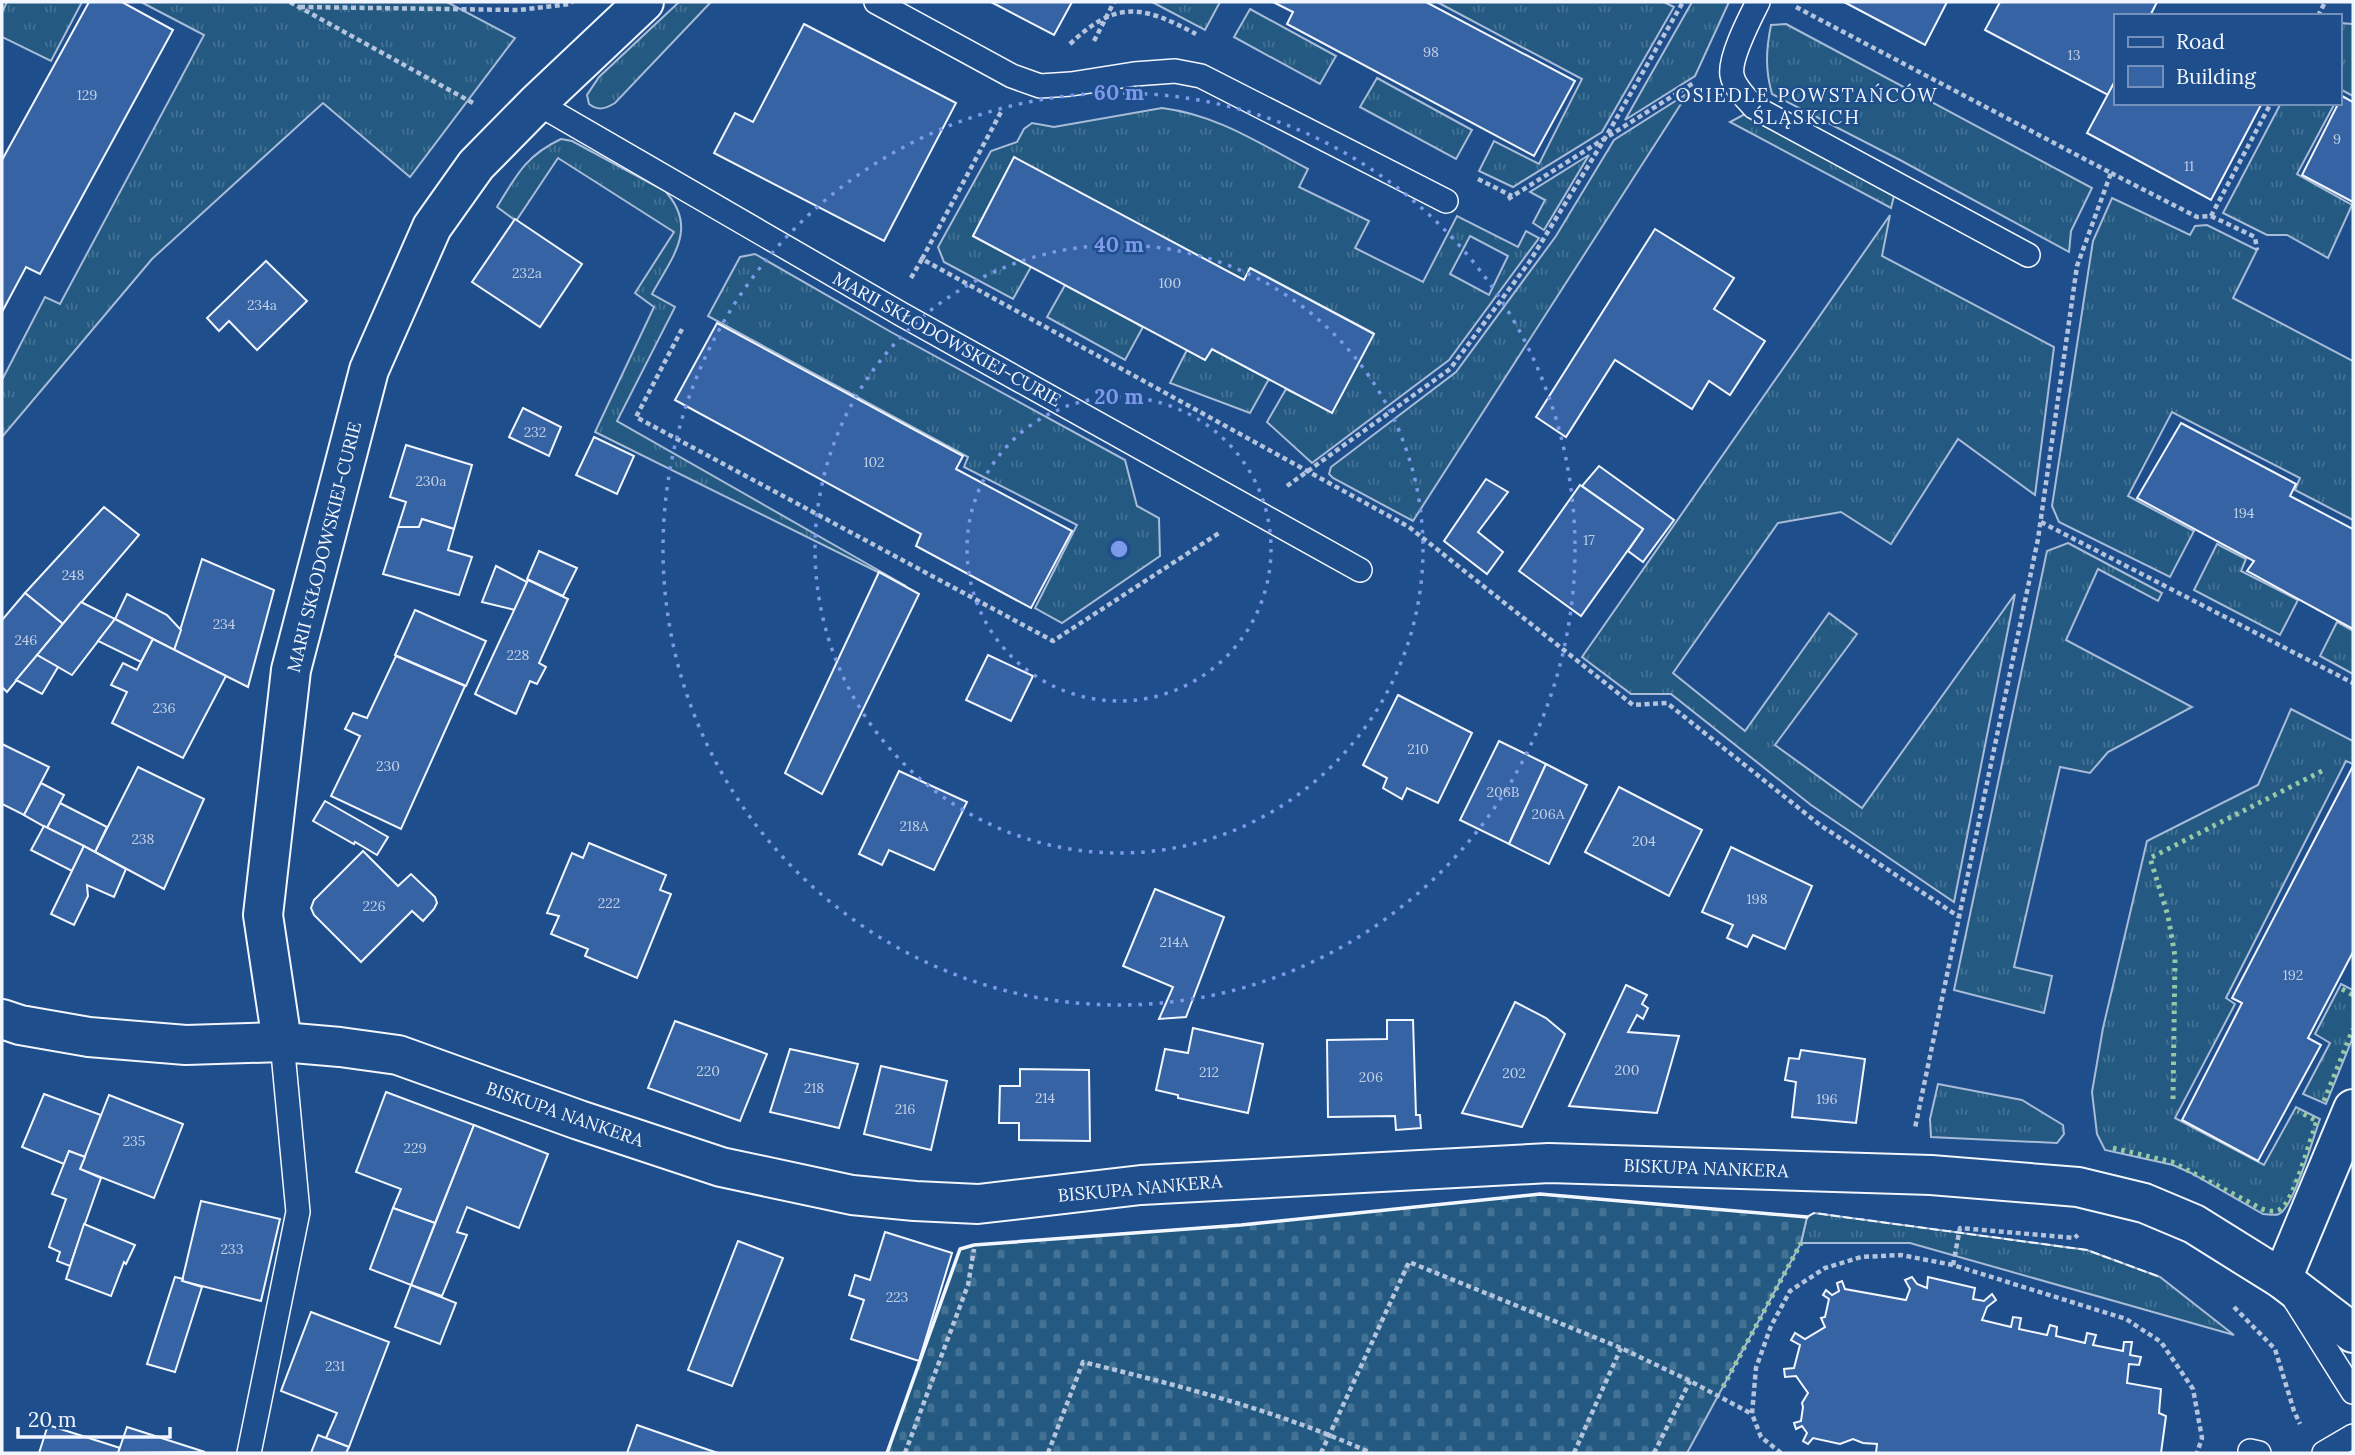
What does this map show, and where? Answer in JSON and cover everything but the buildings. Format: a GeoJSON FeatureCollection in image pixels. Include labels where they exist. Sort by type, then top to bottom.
{"type":"FeatureCollection","features":[{"type":"Feature","properties":{"kind":"street","name":"MARII SKŁODOWSKIEJ-CURIE"},"geometry":{"type":"LineString","coordinates":[[282,1042],[263,915],[291,670],[369,370],[432,227],[476,165],[537,103],[645,2]]}},
{"type":"Feature","properties":{"kind":"street","name":"BISKUPA NANKERA"},"geometry":{"type":"LineString","coordinates":[[2,1019],[20,1025],[103,1038],[186,1045],[282,1042],[398,1055],[579,1120],[721,1167],[852,1195],[915,1201],[978,1203],[1141,1185],[1549,1163],[1931,1175],[2078,1187],[2144,1203],[2194,1224],[2281,1279],[2353,1333]]}},
{"type":"Feature","properties":{"kind":"street"},"geometry":{"type":"LineString","coordinates":[[2281,1279],[2353,1109]]}},
{"type":"Feature","properties":{"kind":"lane"},"geometry":{"type":"LineString","coordinates":[[876,2],[1019,79],[1041,86],[1071,85],[1134,74],[1175,71],[1201,76],[1446,201]]}},
{"type":"Feature","properties":{"kind":"lane"},"geometry":{"type":"LineString","coordinates":[[1758,2],[1735,52],[1732,75],[1741,92],[1754,107],[2028,255]]}},
{"type":"Feature","properties":{"kind":"lane","name":"MARII SKŁODOWSKIEJ-CURIE"},"geometry":{"type":"LineString","coordinates":[[537,103],[741,223],[1360,570]]}},
{"type":"Feature","properties":{"kind":"lane"},"geometry":{"type":"LineString","coordinates":[[248,1453],[298,1212],[282,1042]]}},
{"type":"Feature","properties":{"kind":"lane"},"geometry":{"type":"LineString","coordinates":[[2281,1279],[2353,1392]]}},
{"type":"Feature","properties":{"kind":"lane"},"geometry":{"type":"LineString","coordinates":[[2324,1453],[2353,1436]]}},
{"type":"Feature","properties":{"kind":"path"},"geometry":{"type":"LineString","coordinates":[[290,2],[482,107]]}},
{"type":"Feature","properties":{"kind":"path"},"geometry":{"type":"LineString","coordinates":[[300,7],[519,10],[573,2]]}},
{"type":"Feature","properties":{"kind":"path"},"geometry":{"type":"LineString","coordinates":[[682,329],[636,417],[1053,642],[1252,510],[1450,369],[1530,261],[1604,140],[1683,2]]}},
{"type":"Feature","properties":{"kind":"path"},"geometry":{"type":"LineString","coordinates":[[1508,199],[1694,82],[1735,52]]}},
{"type":"Feature","properties":{"kind":"path"},"geometry":{"type":"LineString","coordinates":[[894,309],[1019,79]]}},
{"type":"Feature","properties":{"kind":"path"},"geometry":{"type":"LineString","coordinates":[[2211,216],[2270,105]]}},
{"type":"Feature","properties":{"kind":"path"},"geometry":{"type":"LineString","coordinates":[[2111,173],[2197,217],[2211,216],[2255,237],[2257,250]]}},
{"type":"Feature","properties":{"kind":"path"},"geometry":{"type":"LineString","coordinates":[[922,259],[1409,527],[1633,705],[1667,703],[1820,825],[1958,916]]}},
{"type":"Feature","properties":{"kind":"path"},"geometry":{"type":"LineString","coordinates":[[2041,522],[2353,683]]}},
{"type":"Feature","properties":{"kind":"path"},"geometry":{"type":"LineString","coordinates":[[1915,1129],[2038,539]]}},
{"type":"Feature","properties":{"kind":"path"},"geometry":{"type":"LineString","coordinates":[[905,1453],[968,1285],[978,1203]]}},
{"type":"Feature","properties":{"kind":"path"},"geometry":{"type":"LineString","coordinates":[[1953,1265],[1960,1228],[2074,1238],[2084,1229]]}},
{"type":"Feature","properties":{"kind":"path"},"geometry":{"type":"LineString","coordinates":[[1781,1453],[1761,1437],[1752,1414],[1756,1368],[1771,1326],[1790,1291],[1825,1268],[1861,1257],[1901,1255],[1953,1265],[2126,1319],[2161,1342],[2193,1389],[2202,1438],[2197,1453]]}},
{"type":"Feature","properties":{"kind":"path"},"geometry":{"type":"LineString","coordinates":[[1321,1453],[1409,1262],[1621,1348],[1752,1414]]}},
{"type":"Feature","properties":{"kind":"path"},"geometry":{"type":"LineString","coordinates":[[1573,1453],[1621,1348]]}},
{"type":"Feature","properties":{"kind":"path"},"geometry":{"type":"LineString","coordinates":[[1048,1453],[1083,1362],[1196,1390],[1329,1434],[1371,1453]]}},
{"type":"Feature","properties":{"kind":"path"},"geometry":{"type":"LineString","coordinates":[[1654,1453],[1690,1381]]}},
{"type":"Feature","properties":{"kind":"green space"},"geometry":{"type":"Polygon","coordinates":[[[7,2],[82,2],[51,61],[2,37],[2,12],[7,2]]]}},
{"type":"Feature","properties":{"kind":"green space"},"geometry":{"type":"Polygon","coordinates":[[[141,2],[447,2],[515,38],[410,177],[323,103],[152,259],[2,437],[2,380],[45,297],[60,304],[204,35],[141,2]]]}},
{"type":"Feature","properties":{"kind":"green space"},"geometry":{"type":"Polygon","coordinates":[[[679,2],[711,2],[615,103],[602,108],[589,104],[587,95],[599,77],[679,2]]]}},
{"type":"Feature","properties":{"kind":"green space"},"geometry":{"type":"Polygon","coordinates":[[[1152,2],[1220,2],[1205,30],[1152,2]]]}},
{"type":"Feature","properties":{"kind":"green space"},"geometry":{"type":"Polygon","coordinates":[[[1437,2],[1664,2],[1674,7],[1602,132],[1513,187],[1479,171],[1494,141],[1539,164],[1582,79],[1437,2]]]}},
{"type":"Feature","properties":{"kind":"green space"},"geometry":{"type":"Polygon","coordinates":[[[1692,2],[1729,2],[1695,76],[1625,120],[1692,2]]]}},
{"type":"Feature","properties":{"kind":"green space"},"geometry":{"type":"Polygon","coordinates":[[[1250,9],[1336,56],[1320,84],[1234,37],[1250,9]]]}},
{"type":"Feature","properties":{"kind":"green space"},"geometry":{"type":"Polygon","coordinates":[[[2341,23],[2353,24],[2353,96],[2342,90],[2341,23]]]}},
{"type":"Feature","properties":{"kind":"green space"},"geometry":{"type":"Polygon","coordinates":[[[1786,24],[2092,188],[2071,231],[2069,252],[1772,94],[1767,60],[1771,25],[1786,24]]]}},
{"type":"Feature","properties":{"kind":"green space"},"geometry":{"type":"Polygon","coordinates":[[[1377,78],[1472,130],[1456,159],[1360,107],[1377,78]]]}},
{"type":"Feature","properties":{"kind":"green space"},"geometry":{"type":"Polygon","coordinates":[[[1688,93],[1413,521],[1333,478],[1329,474],[1331,467],[1456,372],[1556,236],[1614,140],[1688,93]]]}},
{"type":"Feature","properties":{"kind":"green space"},"geometry":{"type":"Polygon","coordinates":[[[2280,105],[2334,105],[2297,174],[2352,205],[2328,258],[2287,235],[2267,235],[2223,213],[2280,105]]]}},
{"type":"Feature","properties":{"kind":"green space"},"geometry":{"type":"Polygon","coordinates":[[[1162,108],[1220,124],[1308,169],[1299,187],[1369,221],[1355,248],[1423,282],[1457,216],[1518,247],[1526,231],[1539,238],[1449,360],[1312,463],[1267,422],[1286,389],[1332,412],[1373,333],[1251,268],[1244,280],[1014,158],[973,236],[1031,267],[1013,299],[944,262],[938,247],[991,151],[1017,142],[1024,129],[1032,123],[1054,127],[1162,108]],[[1470,236],[1450,274],[1489,295],[1508,256],[1470,236]]]}},
{"type":"Feature","properties":{"kind":"green space"},"geometry":{"type":"Polygon","coordinates":[[[1747,113],[1894,196],[1891,208],[1730,122],[1747,113]]]}},
{"type":"Feature","properties":{"kind":"green space"},"geometry":{"type":"Polygon","coordinates":[[[561,139],[572,141],[665,191],[680,218],[679,242],[652,294],[675,307],[617,421],[906,586],[595,432],[654,307],[635,293],[674,232],[558,158],[516,221],[497,207],[516,176],[530,160],[538,152],[561,139]]]}},
{"type":"Feature","properties":{"kind":"green space"},"geometry":{"type":"Polygon","coordinates":[[[1589,155],[1544,230],[1533,223],[1545,200],[1530,192],[1589,155]]]}},
{"type":"Feature","properties":{"kind":"green space"},"geometry":{"type":"Polygon","coordinates":[[[2112,198],[2190,235],[2195,226],[2207,225],[2257,250],[2233,298],[2353,361],[2353,520],[2295,490],[2300,478],[2172,412],[2128,496],[2194,531],[2170,577],[2059,522],[2052,506],[2093,241],[2112,198]]]}},
{"type":"Feature","properties":{"kind":"green space"},"geometry":{"type":"Polygon","coordinates":[[[1890,215],[1882,256],[2054,347],[2035,495],[1958,439],[1891,544],[1841,512],[1778,523],[1673,673],[1745,731],[1829,613],[1857,634],[1775,745],[1862,808],[2015,594],[1954,902],[1811,805],[1671,694],[1631,694],[1582,657],[1890,215]]]}},
{"type":"Feature","properties":{"kind":"green space"},"geometry":{"type":"Polygon","coordinates":[[[755,254],[1125,460],[1137,506],[1159,518],[1160,556],[1062,623],[1035,608],[1077,525],[964,467],[968,457],[708,316],[740,257],[755,254]]]}},
{"type":"Feature","properties":{"kind":"green space"},"geometry":{"type":"Polygon","coordinates":[[[1065,285],[1143,327],[1125,360],[1047,317],[1065,285]]]}},
{"type":"Feature","properties":{"kind":"green space"},"geometry":{"type":"Polygon","coordinates":[[[1212,349],[1269,379],[1250,413],[1170,383],[1187,350],[1205,360],[1212,349]]]}},
{"type":"Feature","properties":{"kind":"green space"},"geometry":{"type":"Polygon","coordinates":[[[2068,543],[2162,593],[2158,601],[2098,569],[2066,640],[2192,707],[2108,752],[2090,773],[2060,767],[2014,967],[2052,976],[2044,1013],[1954,990],[2047,551],[2068,543]]]}},
{"type":"Feature","properties":{"kind":"green space"},"geometry":{"type":"Polygon","coordinates":[[[2217,544],[2246,559],[2241,571],[2298,600],[2280,635],[2194,590],[2217,544]]]}},
{"type":"Feature","properties":{"kind":"green space"},"geometry":{"type":"Polygon","coordinates":[[[2337,622],[2353,631],[2353,674],[2320,656],[2337,622]]]}},
{"type":"Feature","properties":{"kind":"green space"},"geometry":{"type":"Polygon","coordinates":[[[2291,709],[2353,741],[2353,764],[2346,761],[2226,998],[2235,1004],[2175,1118],[2264,1165],[2296,1107],[2320,1119],[2290,1199],[2285,1209],[2273,1215],[2263,1214],[2173,1165],[2105,1150],[2097,1134],[2092,1092],[2103,1028],[2147,841],[2258,785],[2291,709]]]}},
{"type":"Feature","properties":{"kind":"green space"},"geometry":{"type":"Polygon","coordinates":[[[2341,984],[2353,990],[2353,1037],[2326,1104],[2303,1094],[2330,1043],[2315,1034],[2341,984]]]}},
{"type":"Feature","properties":{"kind":"green space"},"geometry":{"type":"Polygon","coordinates":[[[1938,1084],[2022,1100],[2063,1125],[2064,1134],[2057,1143],[1931,1137],[1930,1119],[1938,1084]]]}},
{"type":"Feature","properties":{"kind":"green space"},"geometry":{"type":"Polygon","coordinates":[[[1540,1194],[1807,1217],[1801,1243],[1687,1453],[887,1453],[960,1249],[974,1245],[1241,1225],[1540,1194]]]}},
{"type":"Feature","properties":{"kind":"green space"},"geometry":{"type":"Polygon","coordinates":[[[1814,1213],[2087,1250],[2160,1277],[2234,1335],[1910,1243],[1801,1243],[1807,1217],[1814,1213]]]}},
{"type":"Feature","properties":{"kind":"hedge"},"geometry":{"type":"LineString","coordinates":[[2173,1099],[2175,956],[2168,916],[2150,858],[2322,771]]}},
{"type":"Feature","properties":{"kind":"hedge"},"geometry":{"type":"LineString","coordinates":[[2342,989],[2353,995]]}},
{"type":"Feature","properties":{"kind":"hedge"},"geometry":{"type":"LineString","coordinates":[[2324,1101],[2353,1029]]}},
{"type":"Feature","properties":{"kind":"hedge"},"geometry":{"type":"LineString","coordinates":[[2113,1148],[2172,1162],[2262,1209],[2275,1211],[2282,1208],[2292,1192],[2317,1121],[2298,1111]]}},
{"type":"Feature","properties":{"kind":"hedge"},"geometry":{"type":"LineString","coordinates":[[1723,1387],[1801,1243]]}},
{"type":"Feature","properties":{"kind":"fence"},"geometry":{"type":"LineString","coordinates":[[1807,1217],[1814,1213],[2087,1250],[2160,1277]]}},
{"type":"Feature","properties":{"kind":"wall"},"geometry":{"type":"LineString","coordinates":[[887,1453],[960,1249],[974,1245],[1241,1225],[1540,1194],[1807,1217]]}},
{"type":"Feature","properties":{"kind":"district","name":"OSIEDLE POWSTAŃCÓW ŚLĄSKICH"},"geometry":{"type":"Point","coordinates":[1807,106]}}]}
